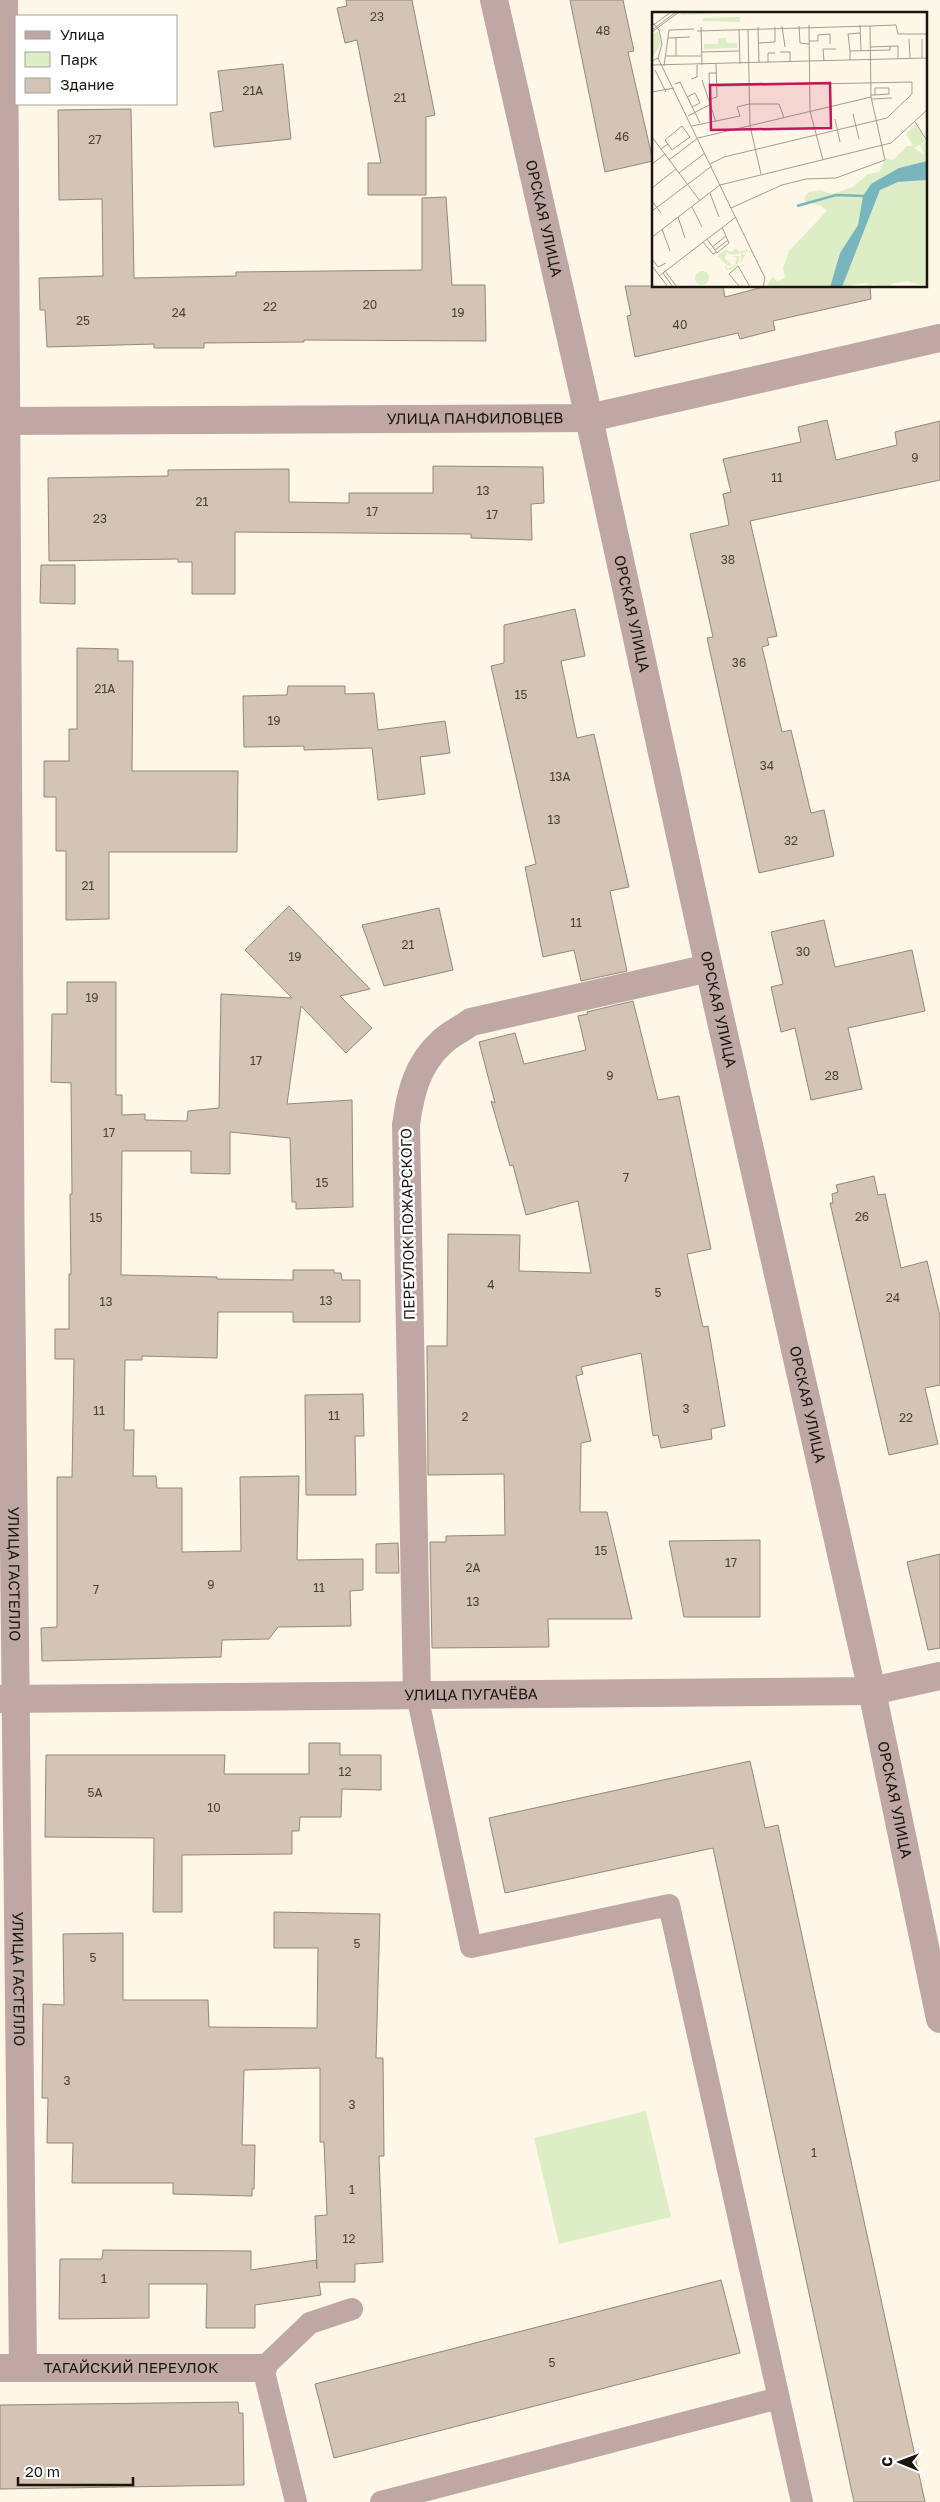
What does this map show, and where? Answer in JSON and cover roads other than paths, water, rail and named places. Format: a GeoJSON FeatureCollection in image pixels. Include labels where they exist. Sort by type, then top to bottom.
{"type":"FeatureCollection","features":[{"type":"Feature","properties":{"kind":"street","name":"УЛИЦА ГАСТЕЛЛО"},"geometry":{"type":"LineString","coordinates":[[4,0],[2,421],[7,1699],[12,2368]]}},
{"type":"Feature","properties":{"kind":"street","name":"ОРСКАЯ УЛИЦА"},"geometry":{"type":"LineString","coordinates":[[494,0],[589,418],[709,968],[872,1692],[940,2020]]}},
{"type":"Feature","properties":{"kind":"street","name":"УЛИЦА ПАНФИЛОВЦЕВ"},"geometry":{"type":"LineString","coordinates":[[2,421],[589,418],[940,338]]}},
{"type":"Feature","properties":{"kind":"street","name":"ПЕРЕУЛОК ПОЖАРСКОГО"},"geometry":{"type":"LineString","coordinates":[[417,1695],[406,1125],[410,1095],[417,1073],[442,1042],[471,1022],[709,968]]}},
{"type":"Feature","properties":{"kind":"street","name":"УЛИЦА ПУГАЧЁВА"},"geometry":{"type":"LineString","coordinates":[[7,1699],[872,1692],[940,1676]]}},
{"type":"Feature","properties":{"kind":"street","name":"ТАГАЙСКИЙ ПЕРЕУЛОК"},"geometry":{"type":"LineString","coordinates":[[12,2368],[263,2368]]}},
{"type":"Feature","properties":{"kind":"lane"},"geometry":{"type":"LineString","coordinates":[[417,1695],[470,1947],[669,1905],[802,2502]]}},
{"type":"Feature","properties":{"kind":"lane"},"geometry":{"type":"LineString","coordinates":[[296,2502],[263,2368],[310,2323],[352,2309]]}},
{"type":"Feature","properties":{"kind":"lane"},"geometry":{"type":"LineString","coordinates":[[393,2500],[779,2398]]}}]}
